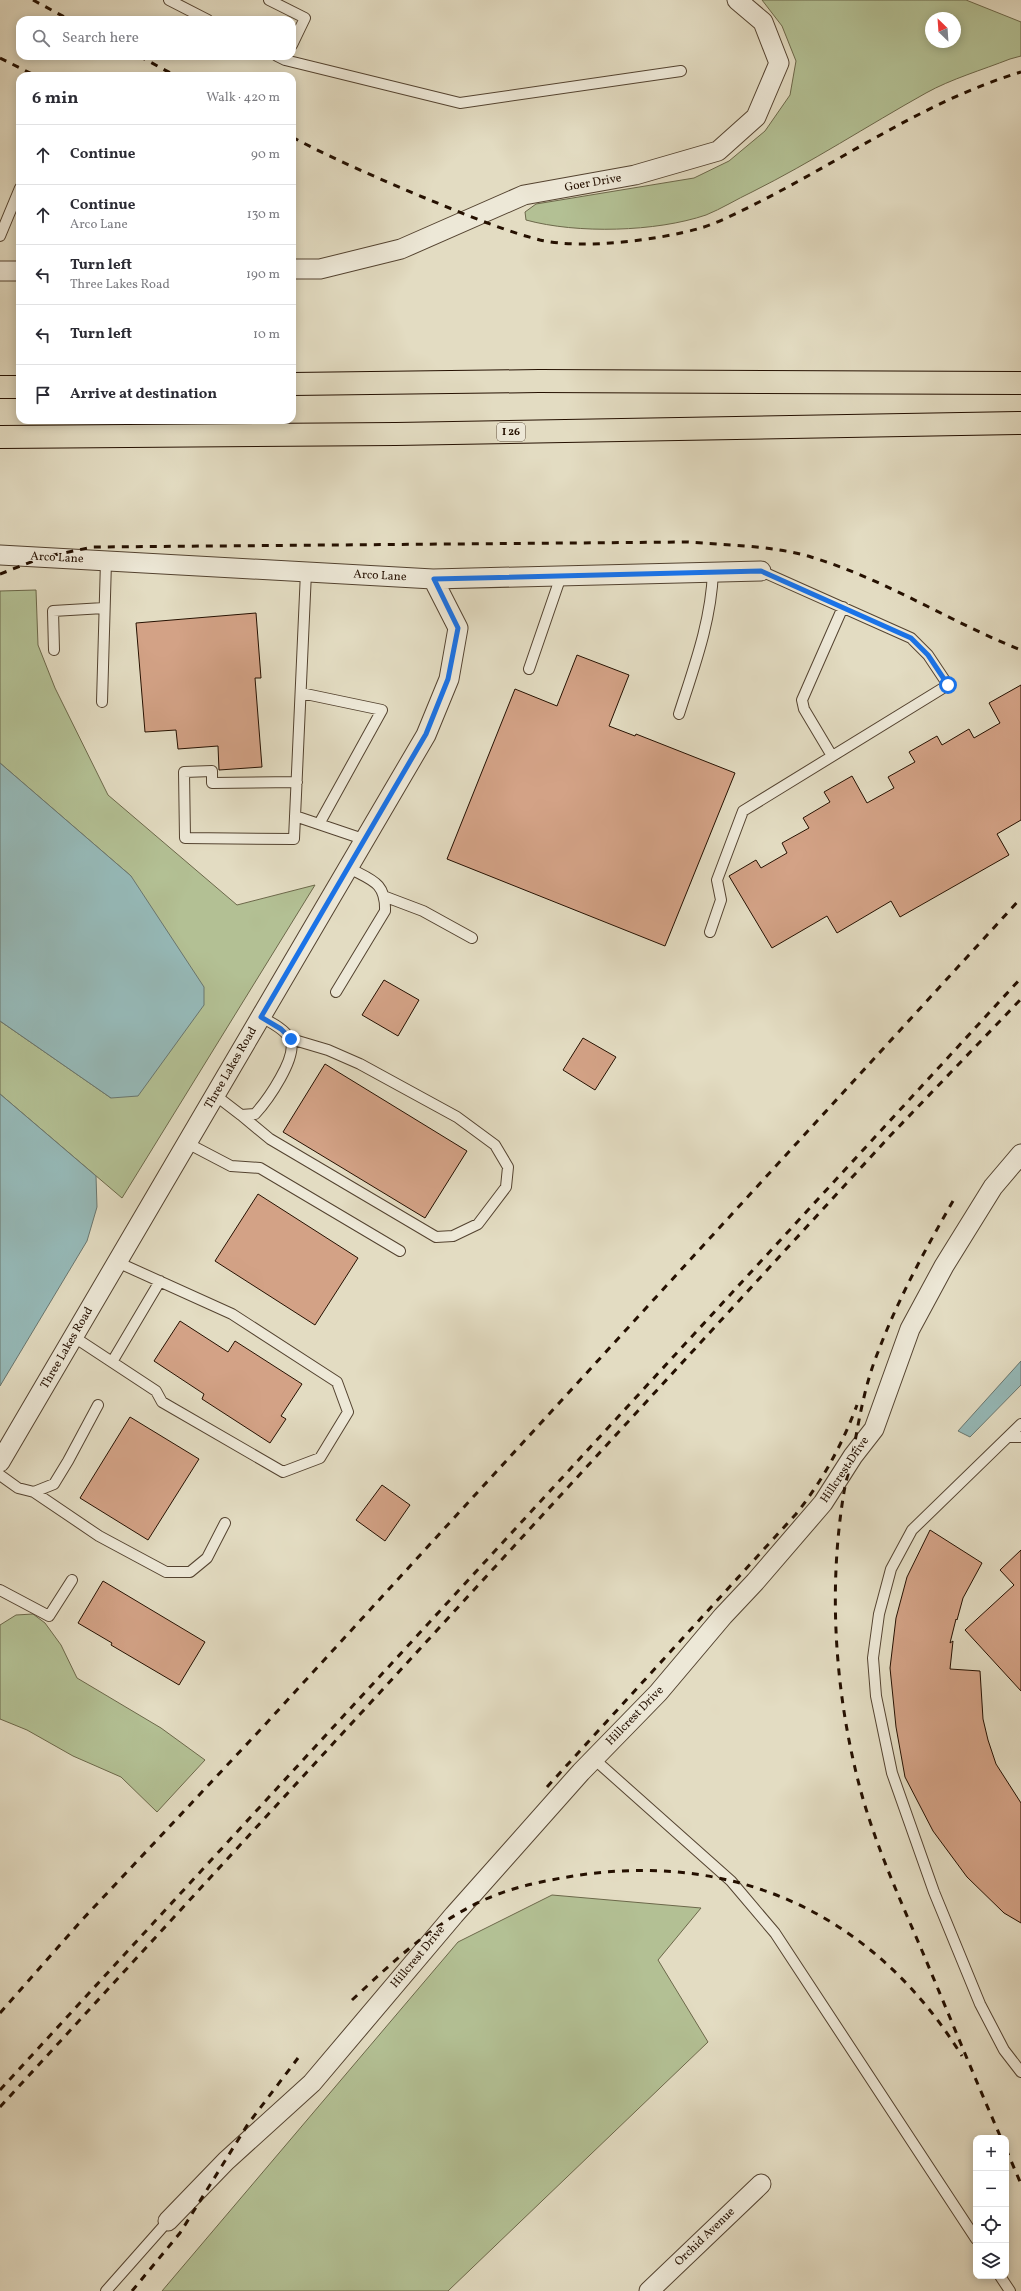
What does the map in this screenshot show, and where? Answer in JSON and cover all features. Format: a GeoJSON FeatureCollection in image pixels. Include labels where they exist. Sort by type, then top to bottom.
{"type":"FeatureCollection","features":[{"type":"Feature","properties":{"kind":"highway"},"geometry":{"type":"LineString","coordinates":[[296,384],[539,381],[1021,383]]}},
{"type":"Feature","properties":{"kind":"highway"},"geometry":{"type":"LineString","coordinates":[[0,387],[16,387]]}},
{"type":"Feature","properties":{"kind":"highway","name":"I 26"},"geometry":{"type":"LineString","coordinates":[[0,437],[396,434],[1021,423]]}},
{"type":"Feature","properties":{"kind":"street","name":"Goer Drive"},"geometry":{"type":"LineString","coordinates":[[296,269],[320,269],[401,249],[524,195],[635,175],[718,151],[756,117],[779,63],[763,22],[737,0]]}},
{"type":"Feature","properties":{"kind":"street"},"geometry":{"type":"LineString","coordinates":[[0,271],[16,271]]}},
{"type":"Feature","properties":{"kind":"street","name":"Arco Lane"},"geometry":{"type":"LineString","coordinates":[[0,555],[434,579],[761,571]]}},
{"type":"Feature","properties":{"kind":"street","name":"Three Lakes Road"},"geometry":{"type":"LineString","coordinates":[[0,1462],[348,868],[366,840],[426,734],[448,679],[458,628],[434,579]]}},
{"type":"Feature","properties":{"kind":"street","name":"Hillcrest Drive"},"geometry":{"type":"LineString","coordinates":[[168,2221],[226,2161],[312,2083],[454,1915],[594,1759],[658,1694],[723,1616],[755,1582],[823,1503],[853,1456],[874,1428],[910,1329],[944,1266],[993,1187],[1021,1154]]}},
{"type":"Feature","properties":{"kind":"street","name":"Orchid Avenue"},"geometry":{"type":"LineString","coordinates":[[649,2291],[761,2184]]}},
{"type":"Feature","properties":{"kind":"lane"},"geometry":{"type":"LineString","coordinates":[[169,0],[200,16]]}},
{"type":"Feature","properties":{"kind":"lane"},"geometry":{"type":"LineString","coordinates":[[269,0],[305,18],[296,37]]}},
{"type":"Feature","properties":{"kind":"lane"},"geometry":{"type":"LineString","coordinates":[[295,60],[460,103],[680,71]]}},
{"type":"Feature","properties":{"kind":"lane"},"geometry":{"type":"LineString","coordinates":[[0,236],[16,198]]}},
{"type":"Feature","properties":{"kind":"lane"},"geometry":{"type":"LineString","coordinates":[[102,702],[106,561]]}},
{"type":"Feature","properties":{"kind":"lane"},"geometry":{"type":"LineString","coordinates":[[710,932],[721,900],[717,880],[743,811],[948,685],[928,655],[911,638],[761,571]]}},
{"type":"Feature","properties":{"kind":"lane"},"geometry":{"type":"LineString","coordinates":[[297,782],[212,783],[212,771],[184,772],[185,838],[294,839],[297,782],[301,693],[306,572]]}},
{"type":"Feature","properties":{"kind":"lane"},"geometry":{"type":"LineString","coordinates":[[679,714],[705,634],[712,601],[713,572]]}},
{"type":"Feature","properties":{"kind":"lane"},"geometry":{"type":"LineString","coordinates":[[529,669],[561,576]]}},
{"type":"Feature","properties":{"kind":"lane"},"geometry":{"type":"LineString","coordinates":[[832,756],[804,709],[802,700],[843,607]]}},
{"type":"Feature","properties":{"kind":"lane"},"geometry":{"type":"LineString","coordinates":[[54,650],[53,611],[104,608]]}},
{"type":"Feature","properties":{"kind":"lane"},"geometry":{"type":"LineString","coordinates":[[301,693],[382,710],[319,824]]}},
{"type":"Feature","properties":{"kind":"lane"},"geometry":{"type":"LineString","coordinates":[[295,816],[366,840]]}},
{"type":"Feature","properties":{"kind":"lane"},"geometry":{"type":"LineString","coordinates":[[348,868],[376,882],[386,896],[423,911],[472,938]]}},
{"type":"Feature","properties":{"kind":"lane"},"geometry":{"type":"LineString","coordinates":[[336,992],[385,911],[386,896]]}},
{"type":"Feature","properties":{"kind":"lane"},"geometry":{"type":"LineString","coordinates":[[215,1096],[270,1139],[436,1237],[453,1236],[478,1224],[506,1187],[508,1167],[495,1145],[457,1117],[360,1064],[328,1050],[291,1039],[281,1029],[261,1017]]}},
{"type":"Feature","properties":{"kind":"lane"},"geometry":{"type":"LineString","coordinates":[[241,1115],[255,1114],[266,1102],[292,1055],[291,1039]]}},
{"type":"Feature","properties":{"kind":"lane"},"geometry":{"type":"LineString","coordinates":[[187,1143],[231,1166],[260,1168],[400,1251]]}},
{"type":"Feature","properties":{"kind":"lane"},"geometry":{"type":"LineString","coordinates":[[74,1337],[156,1391],[162,1402],[283,1472],[320,1458],[348,1412],[337,1382],[232,1314],[117,1262]]}},
{"type":"Feature","properties":{"kind":"lane"},"geometry":{"type":"LineString","coordinates":[[112,1362],[160,1281]]}},
{"type":"Feature","properties":{"kind":"lane"},"geometry":{"type":"LineString","coordinates":[[34,1492],[54,1484],[98,1406]]}},
{"type":"Feature","properties":{"kind":"lane"},"geometry":{"type":"LineString","coordinates":[[1021,1424],[912,1530],[891,1569],[879,1614],[873,1658],[876,1696],[892,1773],[934,1892],[980,2004],[1004,2050],[1021,2072]]}},
{"type":"Feature","properties":{"kind":"lane"},"geometry":{"type":"LineString","coordinates":[[1008,1437],[1021,1437]]}},
{"type":"Feature","properties":{"kind":"lane"},"geometry":{"type":"LineString","coordinates":[[0,1475],[18,1488],[34,1492],[98,1536],[166,1572],[190,1572],[207,1558],[225,1523]]}},
{"type":"Feature","properties":{"kind":"lane"},"geometry":{"type":"LineString","coordinates":[[0,1590],[49,1616],[72,1580]]}},
{"type":"Feature","properties":{"kind":"lane"},"geometry":{"type":"LineString","coordinates":[[594,1759],[731,1881],[776,1933],[973,2234]]}},
{"type":"Feature","properties":{"kind":"lane"},"geometry":{"type":"LineString","coordinates":[[106,2291],[168,2221]]}},
{"type":"Feature","properties":{"kind":"lane"},"geometry":{"type":"LineString","coordinates":[[1002,2279],[1010,2291]]}},
{"type":"Feature","properties":{"kind":"green space"},"geometry":{"type":"Polygon","coordinates":[[[762,0],[966,0],[1021,22],[1021,56],[967,75],[936,88],[904,105],[796,169],[706,215],[686,221],[664,225],[616,229],[569,228],[546,225],[526,220],[525,212],[536,204],[694,178],[729,161],[765,131],[790,95],[796,61],[782,26],[762,0]]]}},
{"type":"Feature","properties":{"kind":"green space"},"geometry":{"type":"Polygon","coordinates":[[[36,590],[38,645],[55,688],[108,795],[237,905],[315,885],[122,1198],[0,1094],[0,1021],[111,1098],[131,876],[0,763],[0,591],[36,590]]]}},
{"type":"Feature","properties":{"kind":"green space"},"geometry":{"type":"Polygon","coordinates":[[[33,1614],[45,1623],[61,1645],[77,1678],[161,1728],[205,1760],[157,1812],[121,1777],[73,1756],[27,1730],[0,1719],[0,1625],[16,1615],[33,1614]]]}},
{"type":"Feature","properties":{"kind":"green space"},"geometry":{"type":"Polygon","coordinates":[[[552,1895],[701,1908],[658,1960],[708,2042],[448,2291],[162,2291],[458,1942],[552,1895]]]}},
{"type":"Feature","properties":{"kind":"water"},"geometry":{"type":"Polygon","coordinates":[[[0,763],[131,876],[204,987],[204,1005],[138,1096],[111,1098],[0,1021],[0,763]]]}},
{"type":"Feature","properties":{"kind":"water"},"geometry":{"type":"Polygon","coordinates":[[[0,1094],[96,1176],[97,1207],[87,1241],[0,1386],[0,1094]]]}},
{"type":"Feature","properties":{"kind":"water"},"geometry":{"type":"Polygon","coordinates":[[[1021,1361],[1021,1385],[970,1437],[958,1431],[1021,1361]]]}},
{"type":"Feature","properties":{"kind":"building"},"geometry":{"type":"Polygon","coordinates":[[[256,613],[261,678],[255,678],[262,767],[219,770],[218,746],[178,749],[176,730],[145,732],[136,623],[256,613]]]}},
{"type":"Feature","properties":{"kind":"building"},"geometry":{"type":"Polygon","coordinates":[[[577,655],[629,675],[609,726],[635,736],[636,734],[735,773],[665,946],[447,859],[515,689],[557,706],[577,655]]]}},
{"type":"Feature","properties":{"kind":"building"},"geometry":{"type":"Polygon","coordinates":[[[1021,685],[1021,820],[997,834],[1009,855],[900,917],[891,901],[837,933],[827,916],[772,948],[729,876],[756,860],[761,868],[787,853],[782,843],[809,828],[803,818],[830,802],[824,792],[852,776],[867,803],[894,788],[888,777],[915,762],[909,752],[937,736],[942,745],[969,729],[974,738],[1000,723],[989,703],[1021,685]]]}},
{"type":"Feature","properties":{"kind":"building"},"geometry":{"type":"Polygon","coordinates":[[[384,980],[419,1000],[398,1036],[362,1015],[384,980]]]}},
{"type":"Feature","properties":{"kind":"building"},"geometry":{"type":"Polygon","coordinates":[[[583,1038],[616,1057],[595,1090],[563,1070],[583,1038]]]}},
{"type":"Feature","properties":{"kind":"building"},"geometry":{"type":"Polygon","coordinates":[[[325,1064],[467,1151],[425,1218],[283,1132],[325,1064]]]}},
{"type":"Feature","properties":{"kind":"building"},"geometry":{"type":"Polygon","coordinates":[[[258,1194],[358,1258],[315,1325],[215,1261],[258,1194]]]}},
{"type":"Feature","properties":{"kind":"building"},"geometry":{"type":"Polygon","coordinates":[[[180,1321],[228,1352],[235,1341],[302,1384],[281,1416],[286,1419],[270,1443],[202,1399],[204,1394],[154,1361],[180,1321]]]}},
{"type":"Feature","properties":{"kind":"building"},"geometry":{"type":"Polygon","coordinates":[[[130,1417],[199,1459],[148,1540],[80,1498],[130,1417]]]}},
{"type":"Feature","properties":{"kind":"building"},"geometry":{"type":"Polygon","coordinates":[[[382,1485],[410,1505],[385,1541],[356,1520],[382,1485]]]}},
{"type":"Feature","properties":{"kind":"building"},"geometry":{"type":"Polygon","coordinates":[[[930,1530],[982,1563],[963,1598],[957,1620],[956,1619],[950,1643],[953,1641],[950,1669],[980,1671],[983,1719],[988,1740],[996,1764],[1021,1803],[1021,1923],[1004,1913],[967,1877],[933,1831],[905,1777],[896,1727],[890,1668],[896,1618],[907,1577],[930,1530]]]}},
{"type":"Feature","properties":{"kind":"building"},"geometry":{"type":"Polygon","coordinates":[[[1021,1550],[1021,1691],[965,1630],[1014,1585],[1000,1570],[1021,1550]]]}},
{"type":"Feature","properties":{"kind":"building"},"geometry":{"type":"Polygon","coordinates":[[[103,1581],[205,1642],[179,1685],[111,1645],[112,1643],[78,1623],[103,1581]]]}},
{"type":"Feature","properties":{"kind":"railway"},"geometry":{"type":"LineString","coordinates":[[33,0],[63,16]]}},
{"type":"Feature","properties":{"kind":"railway"},"geometry":{"type":"LineString","coordinates":[[0,58],[28,72]]}},
{"type":"Feature","properties":{"kind":"railway"},"geometry":{"type":"LineString","coordinates":[[146,60],[169,72]]}},
{"type":"Feature","properties":{"kind":"railway"},"geometry":{"type":"LineString","coordinates":[[296,139],[391,184],[496,226],[540,240],[578,244],[599,244],[643,240],[701,228],[721,220],[810,175],[913,117],[948,100],[1021,72]]}},
{"type":"Feature","properties":{"kind":"railway"},"geometry":{"type":"LineString","coordinates":[[0,574],[44,557],[93,547],[688,542],[734,545],[797,553],[838,566],[865,577],[969,627],[1021,650]]}},
{"type":"Feature","properties":{"kind":"railway"},"geometry":{"type":"LineString","coordinates":[[0,2013],[81,1921],[261,1729],[1021,898]]}},
{"type":"Feature","properties":{"kind":"railway"},"geometry":{"type":"LineString","coordinates":[[0,2090],[1021,978]]}},
{"type":"Feature","properties":{"kind":"railway"},"geometry":{"type":"LineString","coordinates":[[0,2107],[889,1137],[1021,999]]}},
{"type":"Feature","properties":{"kind":"railway"},"geometry":{"type":"LineString","coordinates":[[953,1201],[922,1256],[894,1313],[873,1364],[866,1389],[845,1487],[839,1526],[835,1595],[836,1630],[842,1700],[848,1734],[861,1791],[875,1836],[892,1881],[1000,2135]]}},
{"type":"Feature","properties":{"kind":"railway"},"geometry":{"type":"LineString","coordinates":[[547,1787],[796,1514],[815,1488],[831,1462],[857,1405]]}},
{"type":"Feature","properties":{"kind":"railway"},"geometry":{"type":"LineString","coordinates":[[352,2000],[399,1957],[432,1931],[467,1908],[498,1894],[536,1883],[587,1874],[645,1870],[701,1875],[753,1887],[803,1906],[848,1933],[890,1967],[928,2008],[962,2056]]}},
{"type":"Feature","properties":{"kind":"railway"},"geometry":{"type":"LineString","coordinates":[[132,2291],[180,2233],[248,2124],[298,2058]]}},
{"type":"Feature","properties":{"kind":"railway"},"geometry":{"type":"LineString","coordinates":[[1009,2156],[1021,2184]]}},
{"type":"Feature","properties":{"kind":"route"},"geometry":{"type":"LineString","coordinates":[[291,1039],[281,1029],[261,1017],[366,840],[426,734],[448,679],[458,628],[434,579],[761,571],[911,638],[928,655],[948,685]]}}]}
